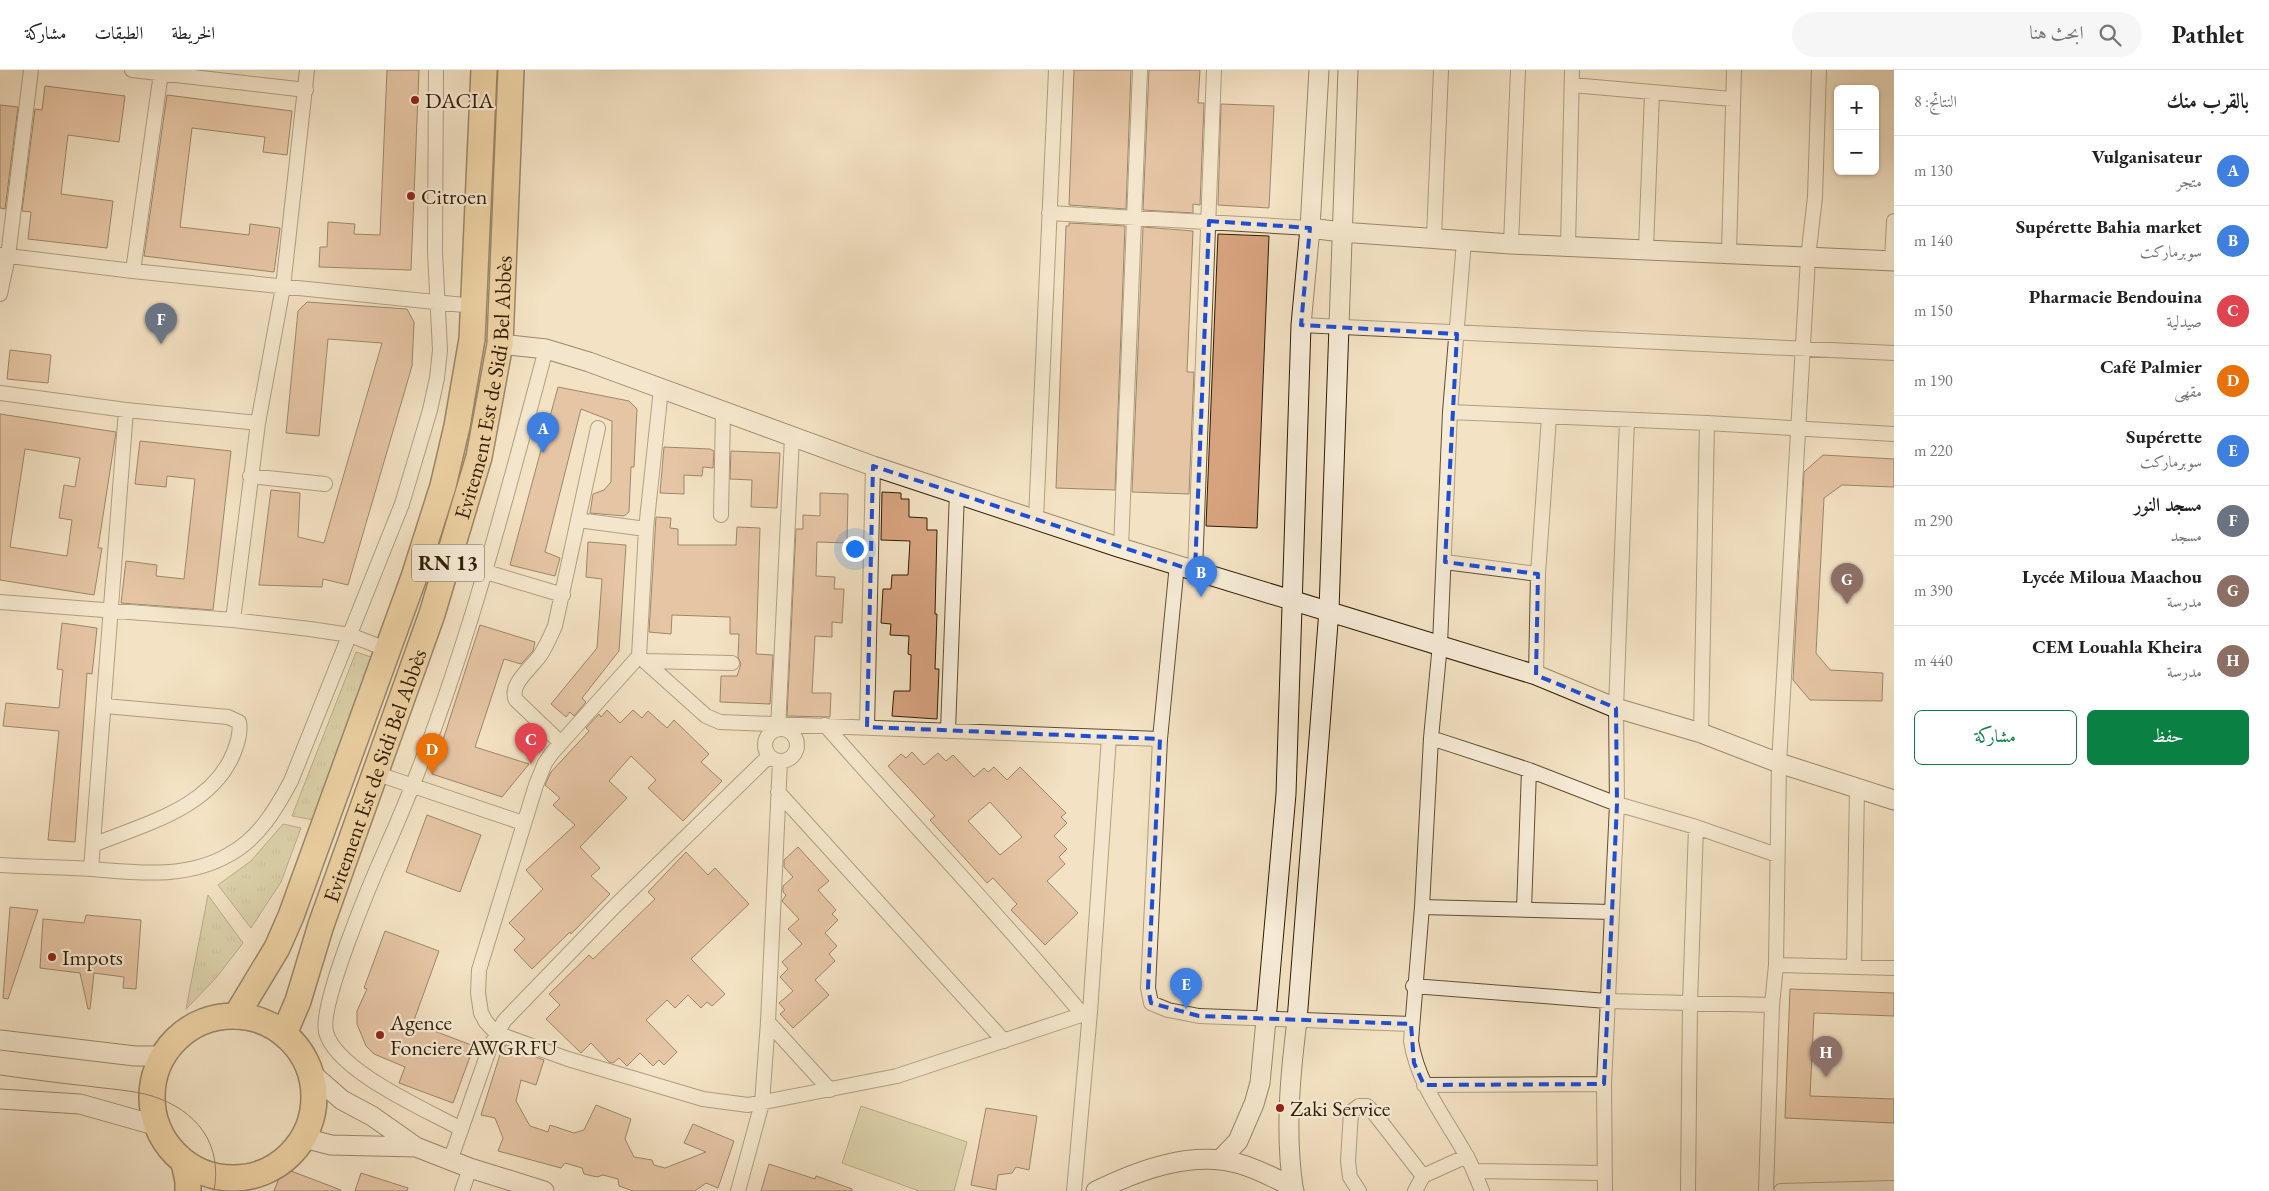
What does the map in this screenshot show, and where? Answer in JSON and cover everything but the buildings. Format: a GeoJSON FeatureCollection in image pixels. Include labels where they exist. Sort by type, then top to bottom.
{"type":"FeatureCollection","features":[{"type":"Feature","properties":{"kind":"highway","name":"Evitement Est de Sidi Bel Abbès"},"geometry":{"type":"LineString","coordinates":[[236,1016],[277,948],[291,916],[386,649],[414,578],[443,486],[465,383],[474,306],[484,70]]}},
{"type":"Feature","properties":{"kind":"highway","name":"Evitement Est de Sidi Bel Abbès"},"geometry":{"type":"LineString","coordinates":[[284,1034],[298,1002],[321,925],[432,614],[470,488],[486,424],[500,344],[511,70]]}},
{"type":"Feature","properties":{"kind":"highway"},"geometry":{"type":"LineString","coordinates":[[236,1016],[253,1018],[270,1024],[284,1034],[301,1052],[311,1073],[315,1106],[304,1138],[296,1150],[274,1168],[245,1184],[202,1173],[184,1163],[169,1148],[158,1126],[151,1096],[154,1074],[162,1056],[182,1034],[207,1020],[236,1016]]}},
{"type":"Feature","properties":{"kind":"highway"},"geometry":{"type":"LineString","coordinates":[[184,1163],[188,1191]]}},
{"type":"Feature","properties":{"kind":"main road"},"geometry":{"type":"LineString","coordinates":[[1220,1160],[1238,1141],[1254,1104],[1260,1083],[1266,1020],[1286,794],[1294,601],[1301,325],[1310,228],[1319,70]]}},
{"type":"Feature","properties":{"kind":"main road"},"geometry":{"type":"LineString","coordinates":[[1293,1189],[1288,1145],[1291,1072],[1297,1021],[1329,610],[1348,70]]}},
{"type":"Feature","properties":{"kind":"main road"},"geometry":{"type":"LineString","coordinates":[[1310,228],[1341,232],[1434,237],[1511,244],[1646,248],[1893,261]]}},
{"type":"Feature","properties":{"kind":"main road"},"geometry":{"type":"LineString","coordinates":[[500,344],[546,349],[628,375],[661,389],[873,466],[957,492],[1121,548],[1329,610],[1536,675],[1616,708],[1701,733],[1779,763],[1894,800]]}},
{"type":"Feature","properties":{"kind":"main road"},"geometry":{"type":"LineString","coordinates":[[0,1040],[134,1056],[162,1056]]}},
{"type":"Feature","properties":{"kind":"main road"},"geometry":{"type":"LineString","coordinates":[[311,1073],[342,1100],[372,1116],[416,1147],[470,1168],[544,1191]]}},
{"type":"Feature","properties":{"kind":"main road"},"geometry":{"type":"LineString","coordinates":[[0,1099],[80,1104],[158,1126]]}},
{"type":"Feature","properties":{"kind":"main road"},"geometry":{"type":"LineString","coordinates":[[304,1138],[331,1144],[416,1147]]}},
{"type":"Feature","properties":{"kind":"main road"},"geometry":{"type":"LineString","coordinates":[[1096,1191],[1157,1166],[1187,1160],[1220,1160],[1240,1164],[1259,1171],[1293,1189]]}},
{"type":"Feature","properties":{"kind":"street"},"geometry":{"type":"LineString","coordinates":[[0,294],[4,255],[32,70]]}},
{"type":"Feature","properties":{"kind":"street"},"geometry":{"type":"LineString","coordinates":[[132,70],[306,90]]}},
{"type":"Feature","properties":{"kind":"street"},"geometry":{"type":"LineString","coordinates":[[233,620],[258,423],[284,287],[307,70]]}},
{"type":"Feature","properties":{"kind":"street"},"geometry":{"type":"LineString","coordinates":[[0,865],[171,872],[203,867],[232,854],[252,837],[273,814],[291,782],[402,504],[430,410],[437,378],[440,350],[437,303],[436,70]]}},
{"type":"Feature","properties":{"kind":"street"},"geometry":{"type":"LineString","coordinates":[[1036,519],[1056,70]]}},
{"type":"Feature","properties":{"kind":"street"},"geometry":{"type":"LineString","coordinates":[[1121,548],[1140,70]]}},
{"type":"Feature","properties":{"kind":"street"},"geometry":{"type":"LineString","coordinates":[[1195,571],[1214,70]]}},
{"type":"Feature","properties":{"kind":"street"},"geometry":{"type":"LineString","coordinates":[[1434,237],[1441,70]]}},
{"type":"Feature","properties":{"kind":"street"},"geometry":{"type":"LineString","coordinates":[[1511,244],[1518,70]]}},
{"type":"Feature","properties":{"kind":"street"},"geometry":{"type":"LineString","coordinates":[[1568,246],[1572,70]]}},
{"type":"Feature","properties":{"kind":"street"},"geometry":{"type":"LineString","coordinates":[[1729,252],[1734,70]]}},
{"type":"Feature","properties":{"kind":"street"},"geometry":{"type":"LineString","coordinates":[[1766,1191],[1772,1005],[1776,965],[1779,763],[1808,258],[1815,197],[1819,70]]}},
{"type":"Feature","properties":{"kind":"street"},"geometry":{"type":"LineString","coordinates":[[133,271],[161,73]]}},
{"type":"Feature","properties":{"kind":"street"},"geometry":{"type":"LineString","coordinates":[[1572,85],[1732,99]]}},
{"type":"Feature","properties":{"kind":"street"},"geometry":{"type":"LineString","coordinates":[[1646,248],[1652,92]]}},
{"type":"Feature","properties":{"kind":"street"},"geometry":{"type":"LineString","coordinates":[[1049,214],[1209,220],[1310,228]]}},
{"type":"Feature","properties":{"kind":"street"},"geometry":{"type":"LineString","coordinates":[[1893,261],[1894,221]]}},
{"type":"Feature","properties":{"kind":"street"},"geometry":{"type":"LineString","coordinates":[[1464,241],[1450,412],[1440,644],[1431,738],[1422,907],[1414,986],[1411,1041],[1414,1063],[1424,1085],[1467,1156],[1482,1191]]}},
{"type":"Feature","properties":{"kind":"street"},"geometry":{"type":"LineString","coordinates":[[4,255],[133,271],[474,306]]}},
{"type":"Feature","properties":{"kind":"street"},"geometry":{"type":"LineString","coordinates":[[1301,325],[1456,334],[1894,352]]}},
{"type":"Feature","properties":{"kind":"street"},"geometry":{"type":"LineString","coordinates":[[461,1129],[381,1085],[343,1060],[326,1032],[327,1007],[365,895],[414,785],[486,572],[546,349]]}},
{"type":"Feature","properties":{"kind":"street"},"geometry":{"type":"LineString","coordinates":[[661,389],[646,530],[642,659],[561,743],[545,763],[524,823],[479,970],[478,993],[481,1013],[486,1022],[496,1033],[568,1059],[703,1098],[734,1104],[762,1103],[897,1076],[1086,1013]]}},
{"type":"Feature","properties":{"kind":"street"},"geometry":{"type":"LineString","coordinates":[[0,393],[126,410],[258,423]]}},
{"type":"Feature","properties":{"kind":"street"},"geometry":{"type":"LineString","coordinates":[[91,869],[105,706],[110,610],[126,410]]}},
{"type":"Feature","properties":{"kind":"street"},"geometry":{"type":"LineString","coordinates":[[721,515],[723,412]]}},
{"type":"Feature","properties":{"kind":"street"},"geometry":{"type":"LineString","coordinates":[[1450,412],[1707,423],[1894,434]]}},
{"type":"Feature","properties":{"kind":"street"},"geometry":{"type":"LineString","coordinates":[[1536,675],[1538,574],[1549,417]]}},
{"type":"Feature","properties":{"kind":"street"},"geometry":{"type":"LineString","coordinates":[[1605,1191],[1604,1084],[1617,804],[1616,708],[1627,420]]}},
{"type":"Feature","properties":{"kind":"street"},"geometry":{"type":"LineString","coordinates":[[1701,733],[1707,423]]}},
{"type":"Feature","properties":{"kind":"street"},"geometry":{"type":"LineString","coordinates":[[561,743],[516,700],[514,692],[518,682],[540,656],[555,626],[598,428]]}},
{"type":"Feature","properties":{"kind":"street"},"geometry":{"type":"LineString","coordinates":[[738,1191],[762,1103],[768,1022],[778,792],[774,759],[764,745],[765,739],[778,726],[792,437]]}},
{"type":"Feature","properties":{"kind":"street"},"geometry":{"type":"LineString","coordinates":[[867,727],[873,466]]}},
{"type":"Feature","properties":{"kind":"street"},"geometry":{"type":"LineString","coordinates":[[250,476],[325,484]]}},
{"type":"Feature","properties":{"kind":"street"},"geometry":{"type":"LineString","coordinates":[[948,730],[957,492]]}},
{"type":"Feature","properties":{"kind":"street"},"geometry":{"type":"LineString","coordinates":[[578,520],[646,530]]}},
{"type":"Feature","properties":{"kind":"street"},"geometry":{"type":"LineString","coordinates":[[1445,562],[1538,574]]}},
{"type":"Feature","properties":{"kind":"street"},"geometry":{"type":"LineString","coordinates":[[1177,564],[1160,739],[1148,988],[1151,1003],[1168,1010],[1199,1016],[1411,1024]]}},
{"type":"Feature","properties":{"kind":"street"},"geometry":{"type":"LineString","coordinates":[[486,572],[563,595]]}},
{"type":"Feature","properties":{"kind":"street"},"geometry":{"type":"LineString","coordinates":[[0,602],[233,620],[350,635],[386,649]]}},
{"type":"Feature","properties":{"kind":"street"},"geometry":{"type":"LineString","coordinates":[[642,659],[712,720],[727,723],[778,726],[825,725],[1160,739]]}},
{"type":"Feature","properties":{"kind":"street"},"geometry":{"type":"LineString","coordinates":[[642,659],[732,663]]}},
{"type":"Feature","properties":{"kind":"street"},"geometry":{"type":"LineString","coordinates":[[93,845],[185,807],[211,787],[228,766],[240,735],[239,722],[228,717],[105,706]]}},
{"type":"Feature","properties":{"kind":"street"},"geometry":{"type":"LineString","coordinates":[[825,725],[939,854],[1086,1013]]}},
{"type":"Feature","properties":{"kind":"street"},"geometry":{"type":"LineString","coordinates":[[450,1161],[496,1033],[510,1014],[546,975],[774,759],[794,754],[797,744],[793,734],[778,726]]}},
{"type":"Feature","properties":{"kind":"street"},"geometry":{"type":"LineString","coordinates":[[1074,1191],[1086,1013],[1110,737]]}},
{"type":"Feature","properties":{"kind":"street"},"geometry":{"type":"LineString","coordinates":[[1431,738],[1529,770],[1617,804],[1777,855]]}},
{"type":"Feature","properties":{"kind":"street"},"geometry":{"type":"LineString","coordinates":[[1524,908],[1529,770]]}},
{"type":"Feature","properties":{"kind":"street"},"geometry":{"type":"LineString","coordinates":[[375,773],[524,823]]}},
{"type":"Feature","properties":{"kind":"street"},"geometry":{"type":"LineString","coordinates":[[1854,966],[1857,788]]}},
{"type":"Feature","properties":{"kind":"street"},"geometry":{"type":"LineString","coordinates":[[778,792],[1004,1041]]}},
{"type":"Feature","properties":{"kind":"street"},"geometry":{"type":"LineString","coordinates":[[1688,1191],[1690,1003],[1696,828]]}},
{"type":"Feature","properties":{"kind":"street"},"geometry":{"type":"LineString","coordinates":[[1422,907],[1524,908],[1611,912]]}},
{"type":"Feature","properties":{"kind":"street"},"geometry":{"type":"LineString","coordinates":[[1776,965],[1894,968]]}},
{"type":"Feature","properties":{"kind":"street"},"geometry":{"type":"LineString","coordinates":[[1414,986],[1607,1001],[1772,1005]]}},
{"type":"Feature","properties":{"kind":"street"},"geometry":{"type":"LineString","coordinates":[[768,1022],[830,1090]]}},
{"type":"Feature","properties":{"kind":"street"},"geometry":{"type":"LineString","coordinates":[[1424,1085],[1604,1084]]}},
{"type":"Feature","properties":{"kind":"street"},"geometry":{"type":"LineString","coordinates":[[1359,1191],[1350,1177],[1348,1161],[1351,1112],[1359,1106],[1367,1106],[1374,1113],[1423,1176]]}},
{"type":"Feature","properties":{"kind":"street"},"geometry":{"type":"LineString","coordinates":[[1415,1191],[1423,1176],[1467,1156]]}},
{"type":"Feature","properties":{"kind":"street"},"geometry":{"type":"LineString","coordinates":[[462,1191],[470,1168]]}},
{"type":"Feature","properties":{"kind":"street"},"geometry":{"type":"LineString","coordinates":[[1474,1172],[1605,1173]]}},
{"type":"Feature","properties":{"kind":"street"},"geometry":{"type":"LineString","coordinates":[[1781,1191],[1894,1188]]}},
{"type":"Feature","properties":{"kind":"highlighted area"},"geometry":{"type":"Polygon","coordinates":[[[1209,221],[1310,228],[1301,325],[1457,334],[1445,562],[1538,574],[1536,675],[1616,708],[1617,804],[1604,1084],[1424,1085],[1414,1063],[1411,1024],[1199,1016],[1151,1003],[1148,988],[1160,739],[867,727],[873,466],[1195,571],[1209,221]]]}},
{"type":"Feature","properties":{"kind":"green space"},"geometry":{"type":"Polygon","coordinates":[[[356,652],[371,657],[314,820],[292,816],[356,652]]]}},
{"type":"Feature","properties":{"kind":"green space"},"geometry":{"type":"Polygon","coordinates":[[[283,824],[301,828],[281,882],[251,928],[218,885],[251,861],[283,824]]]}},
{"type":"Feature","properties":{"kind":"green space"},"geometry":{"type":"Polygon","coordinates":[[[208,895],[243,943],[216,978],[186,1009],[208,895]]]}},
{"type":"Feature","properties":{"kind":"green space"},"geometry":{"type":"Polygon","coordinates":[[[861,1106],[967,1142],[954,1191],[919,1191],[842,1163],[861,1106]]]}},
{"type":"Feature","properties":{"kind":"tram line"},"geometry":{"type":"LineString","coordinates":[[0,1075],[128,1091],[152,1096],[168,1102],[182,1110],[193,1120],[203,1131],[210,1144],[216,1174],[214,1191]]}},
{"type":"Feature","properties":{"kind":"place","name":"DACIA"},"geometry":{"type":"Point","coordinates":[415,100]}},
{"type":"Feature","properties":{"kind":"place","name":"Citroen"},"geometry":{"type":"Point","coordinates":[411,196]}},
{"type":"Feature","properties":{"kind":"place","name":"مسجد النور"},"geometry":{"type":"Point","coordinates":[161,344]}},
{"type":"Feature","properties":{"kind":"place","name":"Vulganisateur"},"geometry":{"type":"Point","coordinates":[543,453]}},
{"type":"Feature","properties":{"kind":"place","name":"Supérette Bahia market"},"geometry":{"type":"Point","coordinates":[1201,597]}},
{"type":"Feature","properties":{"kind":"place","name":"Lycée Miloua Maachou"},"geometry":{"type":"Point","coordinates":[1847,604]}},
{"type":"Feature","properties":{"kind":"place","name":"Pharmacie Bendouina"},"geometry":{"type":"Point","coordinates":[531,764]}},
{"type":"Feature","properties":{"kind":"place","name":"Café Palmier"},"geometry":{"type":"Point","coordinates":[432,774]}},
{"type":"Feature","properties":{"kind":"place","name":"Impots"},"geometry":{"type":"Point","coordinates":[52,957]}},
{"type":"Feature","properties":{"kind":"place","name":"Supérette"},"geometry":{"type":"Point","coordinates":[1186,1009]}},
{"type":"Feature","properties":{"kind":"place","name":"Agence Fonciere AWGRFU"},"geometry":{"type":"Point","coordinates":[380,1035]}},
{"type":"Feature","properties":{"kind":"place","name":"CEM Louahla Kheira"},"geometry":{"type":"Point","coordinates":[1826,1077]}},
{"type":"Feature","properties":{"kind":"place","name":"Zaki Service"},"geometry":{"type":"Point","coordinates":[1280,1108]}}]}
